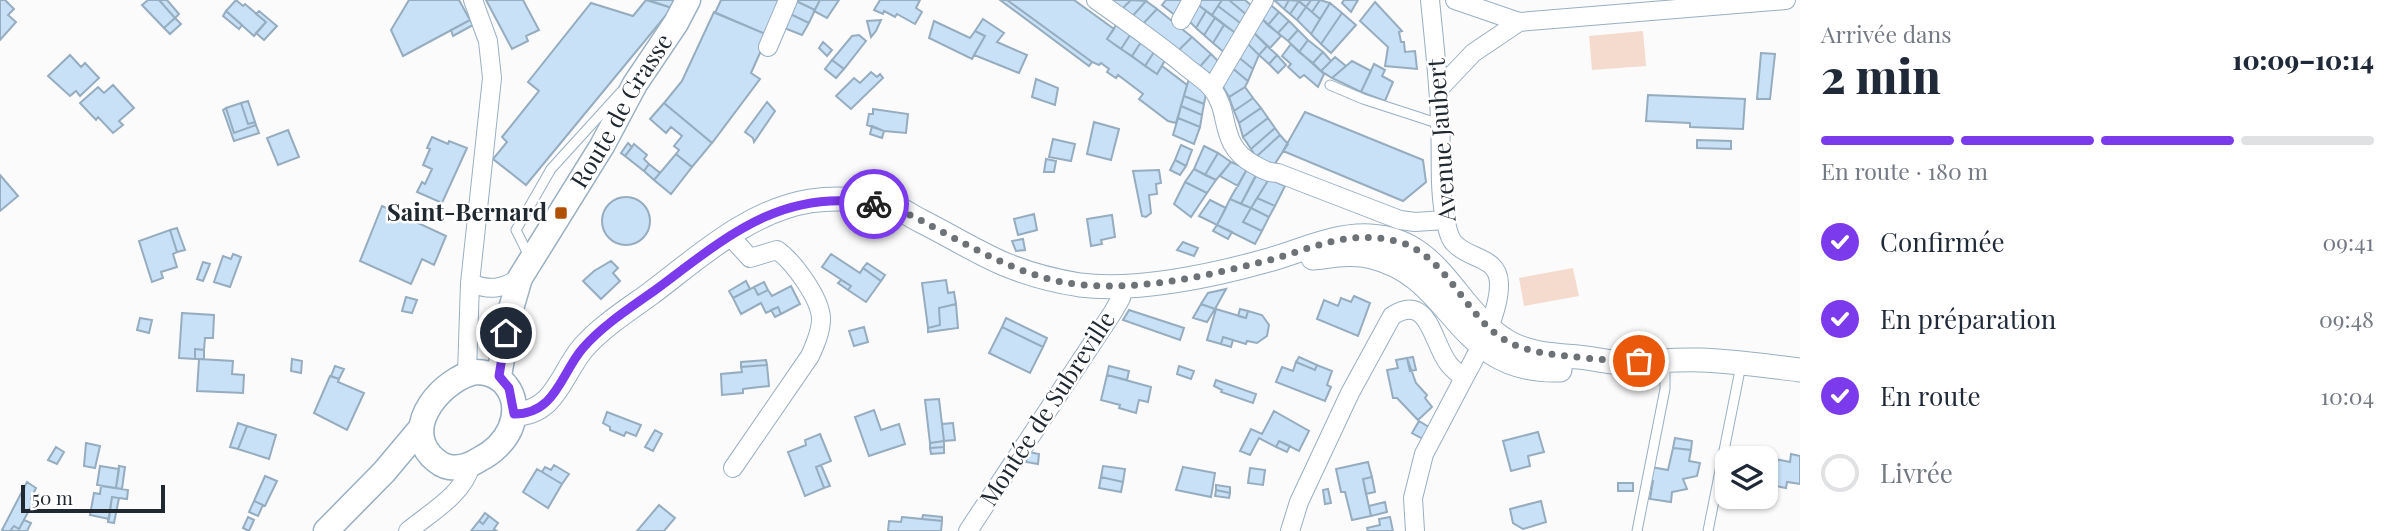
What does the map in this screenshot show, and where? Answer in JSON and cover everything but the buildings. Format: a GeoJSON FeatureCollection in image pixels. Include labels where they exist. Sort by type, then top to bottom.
{"type":"FeatureCollection","features":[{"type":"Feature","properties":{"kind":"main road","name":"Route de Grasse"},"geometry":{"type":"LineString","coordinates":[[499,376],[510,312],[526,269],[688,0]]}},
{"type":"Feature","properties":{"kind":"main road"},"geometry":{"type":"LineString","coordinates":[[326,531],[384,472],[421,428],[430,404],[442,390],[467,373],[487,372],[499,376],[509,388],[514,414],[510,430],[489,454],[471,465],[448,467],[436,461],[428,453],[421,428]]}},
{"type":"Feature","properties":{"kind":"main road"},"geometry":{"type":"LineString","coordinates":[[384,472],[410,463],[436,461]]}},
{"type":"Feature","properties":{"kind":"street"},"geometry":{"type":"LineString","coordinates":[[467,373],[470,283],[492,78],[488,41],[473,0]]}},
{"type":"Feature","properties":{"kind":"street"},"geometry":{"type":"LineString","coordinates":[[768,47],[788,0]]}},
{"type":"Feature","properties":{"kind":"street"},"geometry":{"type":"LineString","coordinates":[[1096,0],[1212,88],[1219,99],[1231,142],[1243,159],[1270,173],[1278,173],[1399,220],[1446,220]]}},
{"type":"Feature","properties":{"kind":"street"},"geometry":{"type":"LineString","coordinates":[[1181,20],[1192,0]]}},
{"type":"Feature","properties":{"kind":"street"},"geometry":{"type":"LineString","coordinates":[[1212,88],[1264,0]]}},
{"type":"Feature","properties":{"kind":"street","name":"Avenue Jaubert"},"geometry":{"type":"LineString","coordinates":[[1415,531],[1413,498],[1424,454],[1484,336],[1497,302],[1498,275],[1488,261],[1454,244],[1446,220],[1441,190],[1438,89],[1430,0]]}},
{"type":"Feature","properties":{"kind":"street"},"geometry":{"type":"LineString","coordinates":[[1455,0],[1519,22],[1786,0]]}},
{"type":"Feature","properties":{"kind":"street"},"geometry":{"type":"LineString","coordinates":[[1438,89],[1473,53],[1519,22]]}},
{"type":"Feature","properties":{"kind":"street"},"geometry":{"type":"LineString","coordinates":[[514,414],[523,414],[543,406],[554,396],[583,348],[620,316],[729,235],[760,218],[809,201],[852,200],[895,207],[1005,265],[1046,278],[1083,285],[1164,282],[1265,261],[1348,254],[1371,256],[1391,263],[1422,282],[1466,333],[1484,336],[1500,359],[1523,366],[1548,370],[1590,367],[1612,362],[1703,360],[1800,370]]}},
{"type":"Feature","properties":{"kind":"street"},"geometry":{"type":"LineString","coordinates":[[729,235],[750,258],[777,250],[786,256],[817,300],[821,319],[817,341],[810,356],[733,468]]}},
{"type":"Feature","properties":{"kind":"street"},"geometry":{"type":"LineString","coordinates":[[470,283],[494,289],[505,287],[526,269]]}},
{"type":"Feature","properties":{"kind":"street","name":"Montée de Subreville"},"geometry":{"type":"LineString","coordinates":[[968,531],[1113,312],[1121,298],[1123,285]]}},
{"type":"Feature","properties":{"kind":"street"},"geometry":{"type":"LineString","coordinates":[[1290,531],[1299,502],[1345,405],[1392,316],[1410,308],[1421,313],[1446,362],[1464,378]]}},
{"type":"Feature","properties":{"kind":"street"},"geometry":{"type":"LineString","coordinates":[[408,531],[458,491],[468,476],[471,465]]}},
{"type":"Feature","properties":{"kind":"lane"},"geometry":{"type":"LineString","coordinates":[[1330,85],[1374,103],[1440,124]]}},
{"type":"Feature","properties":{"kind":"lane"},"geometry":{"type":"LineString","coordinates":[[1637,531],[1665,388],[1665,360]]}},
{"type":"Feature","properties":{"kind":"lane"},"geometry":{"type":"LineString","coordinates":[[1708,531],[1741,364]]}},
{"type":"Feature","properties":{"kind":"shaded area"},"geometry":{"type":"Polygon","coordinates":[[[1643,31],[1646,66],[1592,70],[1589,36],[1643,31]]]}},
{"type":"Feature","properties":{"kind":"shaded area"},"geometry":{"type":"Polygon","coordinates":[[[1573,268],[1579,296],[1524,306],[1519,278],[1573,268]]]}},
{"type":"Feature","properties":{"kind":"way so far"},"geometry":{"type":"LineString","coordinates":[[874,204],[895,207],[1005,265],[1046,278],[1083,285],[1114,286],[1164,282],[1265,261],[1346,237],[1371,236],[1400,242],[1424,256],[1488,326],[1510,343],[1528,351],[1548,355],[1612,362],[1639,361]]}},
{"type":"Feature","properties":{"kind":"place","name":"Saint-Bernard"},"geometry":{"type":"Point","coordinates":[561,213]}},
{"type":"Feature","properties":{"kind":"route"},"geometry":{"type":"LineString","coordinates":[[506,333],[499,376],[509,388],[514,414],[523,414],[543,406],[554,396],[583,348],[620,316],[729,235],[760,218],[809,201],[852,200],[874,204]]}}]}
